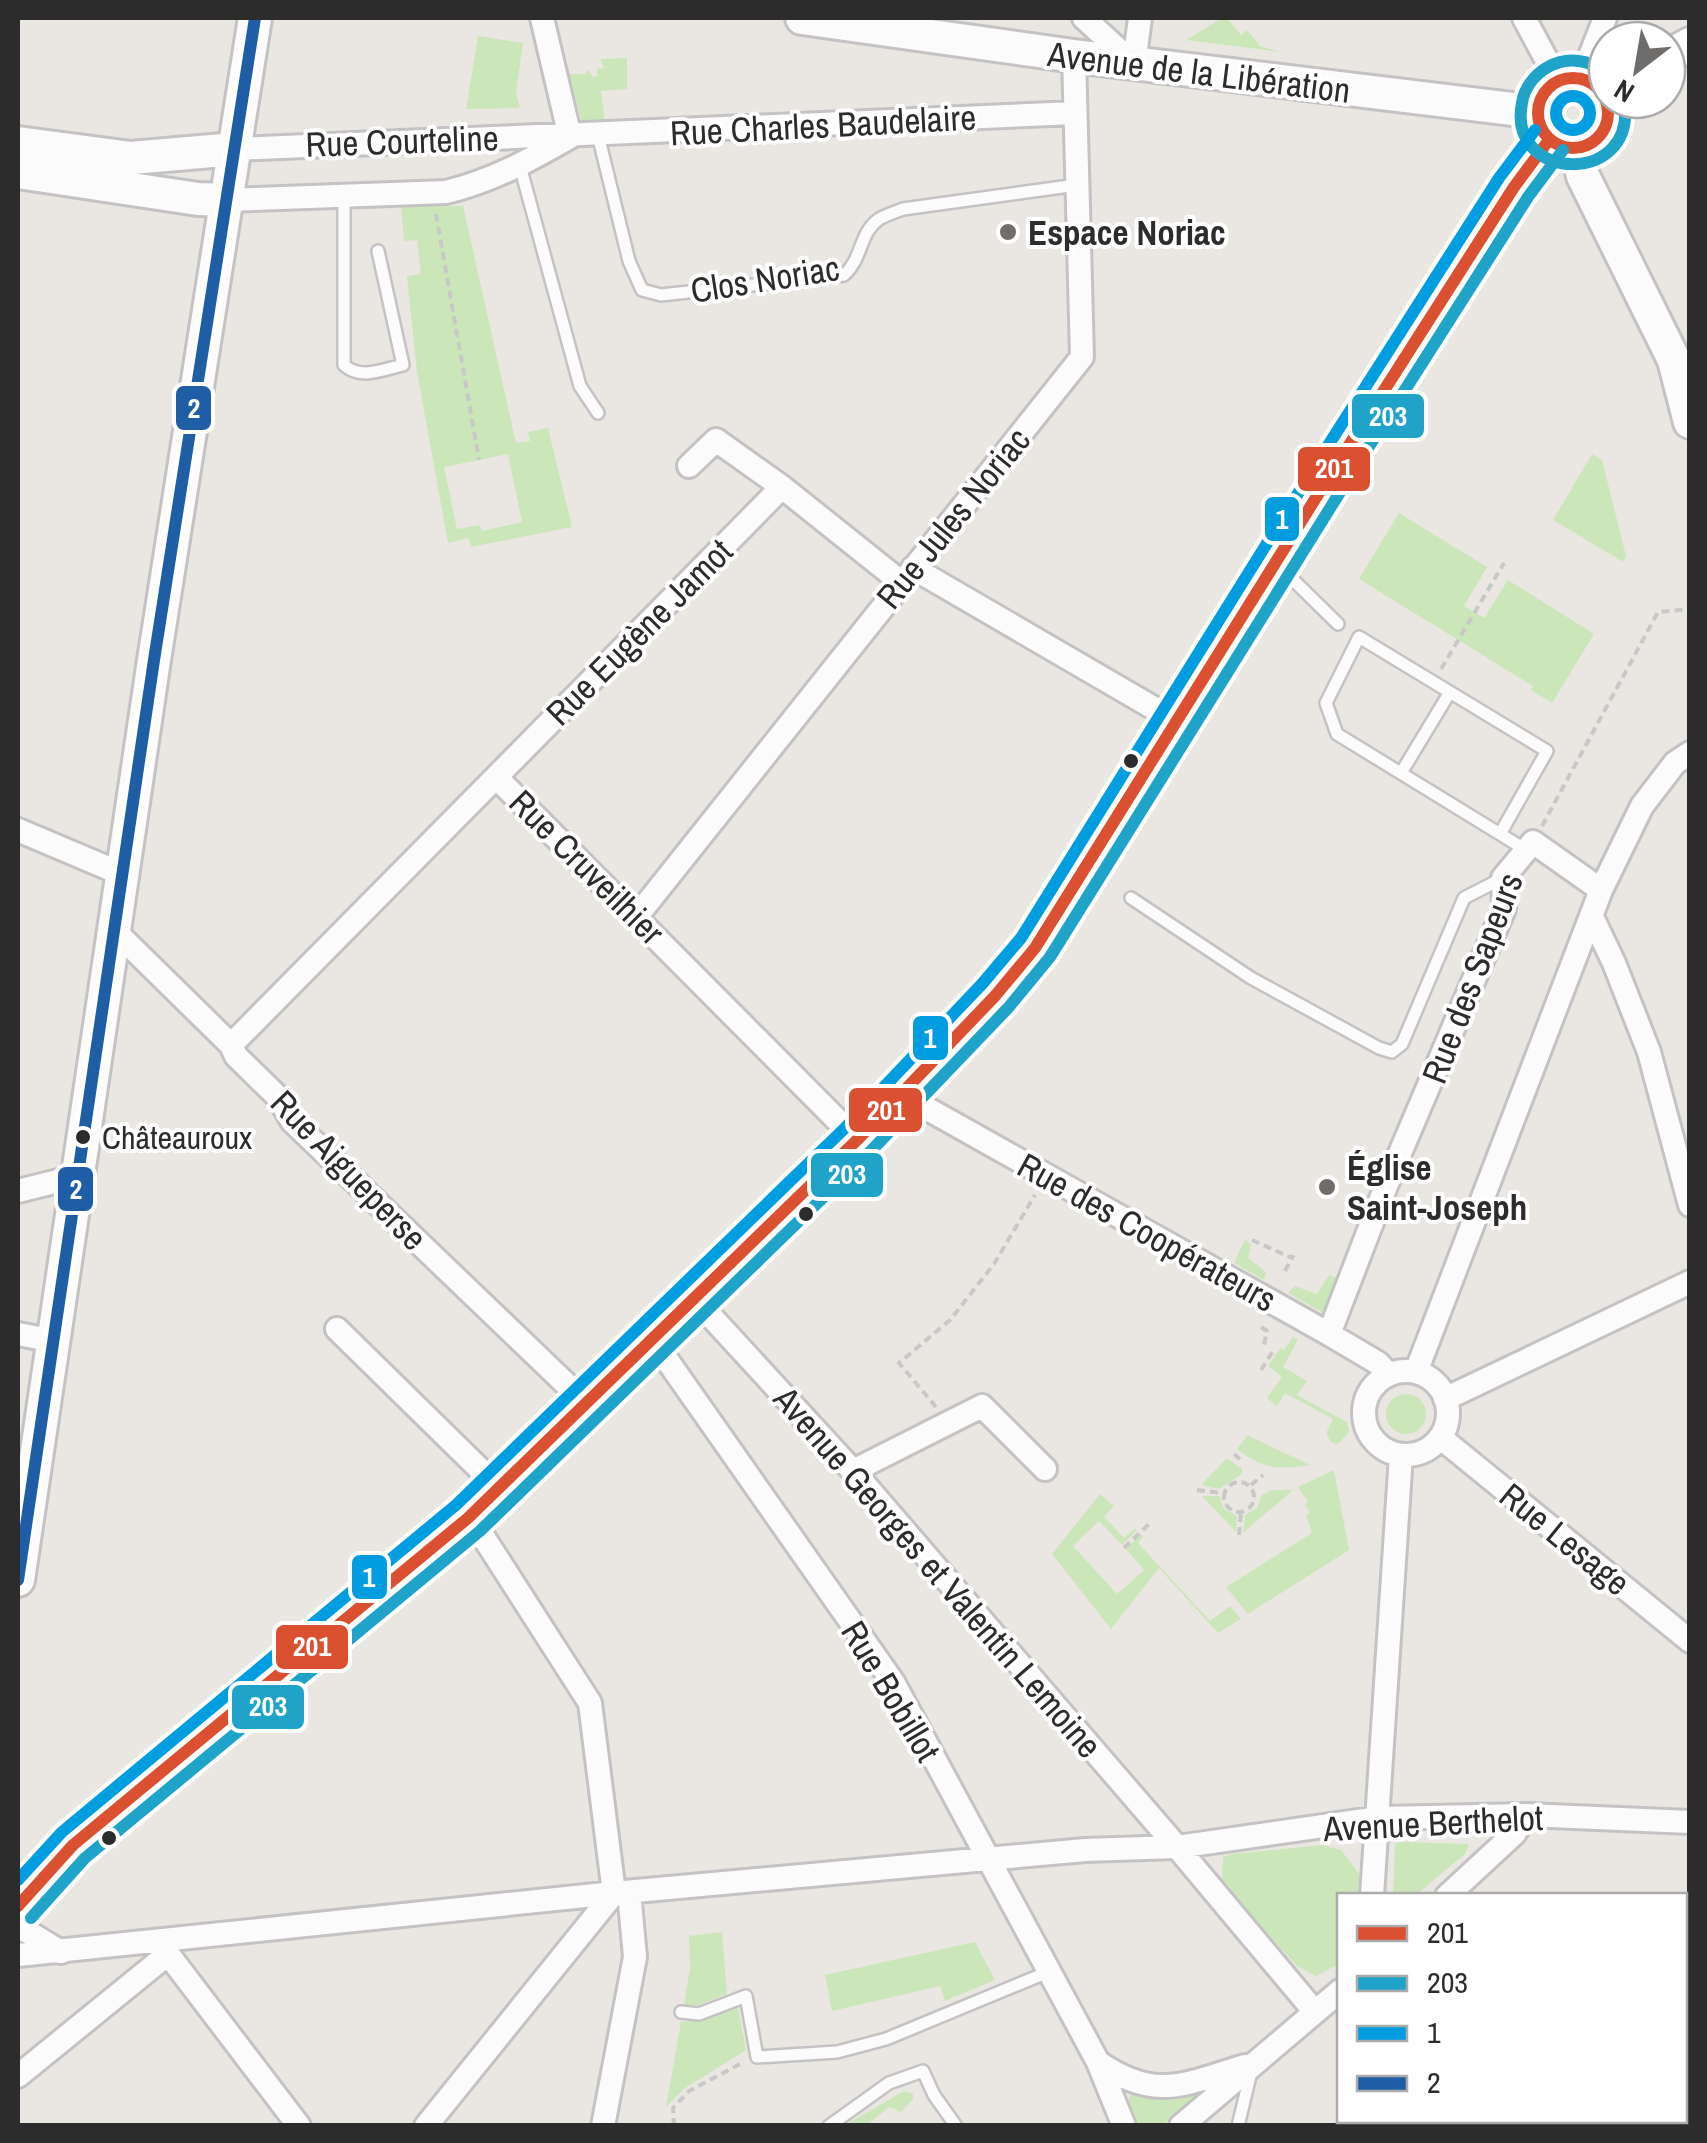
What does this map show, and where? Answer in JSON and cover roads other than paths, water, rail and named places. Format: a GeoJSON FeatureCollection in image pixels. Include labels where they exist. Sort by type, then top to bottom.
{"type":"FeatureCollection","features":[{"type":"Feature","properties":{"kind":"main road"},"geometry":{"type":"LineString","coordinates":[[20,1544],[254,18]]}},
{"type":"Feature","properties":{"kind":"main road","name":"Avenue de la Libération"},"geometry":{"type":"LineString","coordinates":[[802,18],[1134,64],[1554,134]]}},
{"type":"Feature","properties":{"kind":"main road"},"geometry":{"type":"LineString","coordinates":[[1587,87],[1543,94],[1554,134],[1584,176],[1674,360],[1689,410]]}},
{"type":"Feature","properties":{"kind":"main road"},"geometry":{"type":"LineString","coordinates":[[1554,134],[1594,141],[1606,120]]}},
{"type":"Feature","properties":{"kind":"main road"},"geometry":{"type":"LineString","coordinates":[[18,1906],[73,1845],[468,1518],[857,1140],[995,996],[1035,948],[1514,187],[1554,134]]}},
{"type":"Feature","properties":{"kind":"main road"},"geometry":{"type":"LineString","coordinates":[[18,142],[131,158],[234,149]]}},
{"type":"Feature","properties":{"kind":"main road"},"geometry":{"type":"LineString","coordinates":[[18,172],[227,200]]}},
{"type":"Feature","properties":{"kind":"main road"},"geometry":{"type":"LineString","coordinates":[[18,1871],[73,1845]]}},
{"type":"Feature","properties":{"kind":"street"},"geometry":{"type":"LineString","coordinates":[[227,200],[435,194],[470,187],[520,166],[570,136],[542,18]]}},
{"type":"Feature","properties":{"kind":"street"},"geometry":{"type":"LineString","coordinates":[[1084,18],[1134,64]]}},
{"type":"Feature","properties":{"kind":"street"},"geometry":{"type":"LineString","coordinates":[[1134,64],[1140,18]]}},
{"type":"Feature","properties":{"kind":"street"},"geometry":{"type":"LineString","coordinates":[[1524,18],[1587,87]]}},
{"type":"Feature","properties":{"kind":"street","name":"Rue Jules Noriac"},"geometry":{"type":"LineString","coordinates":[[637,916],[1082,357],[1074,56]]}},
{"type":"Feature","properties":{"kind":"street","name":"Rue Charles Baudelaire"},"geometry":{"type":"LineString","coordinates":[[570,136],[1075,113]]}},
{"type":"Feature","properties":{"kind":"street","name":"Rue Courteline"},"geometry":{"type":"LineString","coordinates":[[234,149],[570,136]]}},
{"type":"Feature","properties":{"kind":"street"},"geometry":{"type":"LineString","coordinates":[[689,466],[716,440],[907,575],[1176,722]]}},
{"type":"Feature","properties":{"kind":"street","name":"Rue Eugène Jamot"},"geometry":{"type":"LineString","coordinates":[[496,777],[782,487]]}},
{"type":"Feature","properties":{"kind":"street"},"geometry":{"type":"LineString","coordinates":[[1416,1372],[1601,890],[1642,806],[1675,763],[1690,753]]}},
{"type":"Feature","properties":{"kind":"street","name":"Rue Cruveilhier"},"geometry":{"type":"LineString","coordinates":[[231,1045],[496,777],[857,1140]]}},
{"type":"Feature","properties":{"kind":"street"},"geometry":{"type":"LineString","coordinates":[[18,830],[122,874]]}},
{"type":"Feature","properties":{"kind":"street"},"geometry":{"type":"LineString","coordinates":[[1530,846],[1601,890]]}},
{"type":"Feature","properties":{"kind":"street","name":"Rue des Sapeurs"},"geometry":{"type":"LineString","coordinates":[[1329,1334],[1504,909],[1502,878],[1530,846]]}},
{"type":"Feature","properties":{"kind":"street"},"geometry":{"type":"LineString","coordinates":[[1592,917],[1649,1052],[1690,1205]]}},
{"type":"Feature","properties":{"kind":"street","name":"Rue Aigueperse"},"geometry":{"type":"LineString","coordinates":[[115,931],[231,1045],[236,1056],[278,1097],[292,1121],[588,1405]]}},
{"type":"Feature","properties":{"kind":"street","name":"Rue des Coopérateurs"},"geometry":{"type":"LineString","coordinates":[[901,1094],[1329,1334],[1378,1363],[1389,1375]]}},
{"type":"Feature","properties":{"kind":"street"},"geometry":{"type":"LineString","coordinates":[[18,1191],[78,1176]]}},
{"type":"Feature","properties":{"kind":"street"},"geometry":{"type":"LineString","coordinates":[[1446,1399],[1690,1282]]}},
{"type":"Feature","properties":{"kind":"street","name":"Avenue Georges et Valentin Lemoine"},"geometry":{"type":"LineString","coordinates":[[695,1299],[852,1471],[1178,1847],[1315,2012]]}},
{"type":"Feature","properties":{"kind":"street"},"geometry":{"type":"LineString","coordinates":[[337,1329],[499,1488]]}},
{"type":"Feature","properties":{"kind":"street"},"geometry":{"type":"LineString","coordinates":[[18,1334],[54,1341]]}},
{"type":"Feature","properties":{"kind":"street","name":"Rue Bobillot"},"geometry":{"type":"LineString","coordinates":[[652,1340],[892,1682],[1098,2062],[1124,2126]]}},
{"type":"Feature","properties":{"kind":"street"},"geometry":{"type":"LineString","coordinates":[[1416,1372],[1435,1382],[1446,1399],[1448,1419],[1440,1438],[1423,1452],[1401,1455],[1377,1444],[1365,1420],[1368,1395],[1389,1375],[1416,1372]]}},
{"type":"Feature","properties":{"kind":"street"},"geometry":{"type":"LineString","coordinates":[[852,1471],[982,1406],[1045,1469]]}},
{"type":"Feature","properties":{"kind":"street","name":"Rue Lesage"},"geometry":{"type":"LineString","coordinates":[[1440,1438],[1690,1641]]}},
{"type":"Feature","properties":{"kind":"street"},"geometry":{"type":"LineString","coordinates":[[1372,1893],[1401,1455]]}},
{"type":"Feature","properties":{"kind":"street"},"geometry":{"type":"LineString","coordinates":[[468,1518],[477,1526],[590,1703],[634,1957],[635,2001],[603,2126]]}},
{"type":"Feature","properties":{"kind":"street"},"geometry":{"type":"LineString","coordinates":[[1450,1893],[1514,1834],[1527,1815]]}},
{"type":"Feature","properties":{"kind":"street","name":"Avenue Berthelot"},"geometry":{"type":"LineString","coordinates":[[18,1955],[166,1948],[622,1892],[1085,1850],[1178,1847],[1379,1818],[1527,1815],[1690,1822]]}},
{"type":"Feature","properties":{"kind":"street"},"geometry":{"type":"LineString","coordinates":[[426,2126],[622,1892]]}},
{"type":"Feature","properties":{"kind":"street"},"geometry":{"type":"LineString","coordinates":[[18,1926],[62,1952]]}},
{"type":"Feature","properties":{"kind":"street"},"geometry":{"type":"LineString","coordinates":[[18,2076],[166,1948],[299,2126]]}},
{"type":"Feature","properties":{"kind":"street"},"geometry":{"type":"LineString","coordinates":[[1181,2126],[1337,1994]]}},
{"type":"Feature","properties":{"kind":"street"},"geometry":{"type":"LineString","coordinates":[[1098,2062],[1146,2088],[1174,2087],[1254,2064]]}},
{"type":"Feature","properties":{"kind":"lane","name":"Clos Noriac"},"geometry":{"type":"LineString","coordinates":[[598,135],[629,261],[642,290],[661,295],[844,274],[856,265],[866,233],[879,220],[902,209],[1077,185]]}},
{"type":"Feature","properties":{"kind":"lane"},"geometry":{"type":"LineString","coordinates":[[520,166],[580,386],[598,413]]}},
{"type":"Feature","properties":{"kind":"lane"},"geometry":{"type":"LineString","coordinates":[[344,197],[344,364],[352,373],[402,365],[378,251]]}},
{"type":"Feature","properties":{"kind":"lane"},"geometry":{"type":"LineString","coordinates":[[1275,562],[1338,624]]}},
{"type":"Feature","properties":{"kind":"lane"},"geometry":{"type":"LineString","coordinates":[[1500,834],[1547,751],[1360,637],[1326,704],[1336,734],[1500,834],[1530,846]]}},
{"type":"Feature","properties":{"kind":"lane"},"geometry":{"type":"LineString","coordinates":[[1401,773],[1450,692]]}},
{"type":"Feature","properties":{"kind":"lane"},"geometry":{"type":"LineString","coordinates":[[1131,898],[1251,978],[1392,1052],[1402,1044],[1464,898],[1502,878]]}},
{"type":"Feature","properties":{"kind":"lane"},"geometry":{"type":"LineString","coordinates":[[681,2012],[699,2014],[746,1996],[757,2057],[837,2052],[886,2040],[1048,1972]]}},
{"type":"Feature","properties":{"kind":"lane"},"geometry":{"type":"LineString","coordinates":[[1238,2126],[1254,2064]]}},
{"type":"Feature","properties":{"kind":"lane"},"geometry":{"type":"LineString","coordinates":[[829,2126],[888,2083],[923,2071],[934,2096],[956,2126]]}},
{"type":"Feature","properties":{"kind":"place","name":"Espace Noriac"},"geometry":{"type":"Point","coordinates":[1008,232]}},
{"type":"Feature","properties":{"kind":"place","name":"Châteauroux"},"geometry":{"type":"Point","coordinates":[83,1137]}},
{"type":"Feature","properties":{"kind":"place","name":"Église Saint-Joseph"},"geometry":{"type":"Point","coordinates":[1327,1187]}}]}
